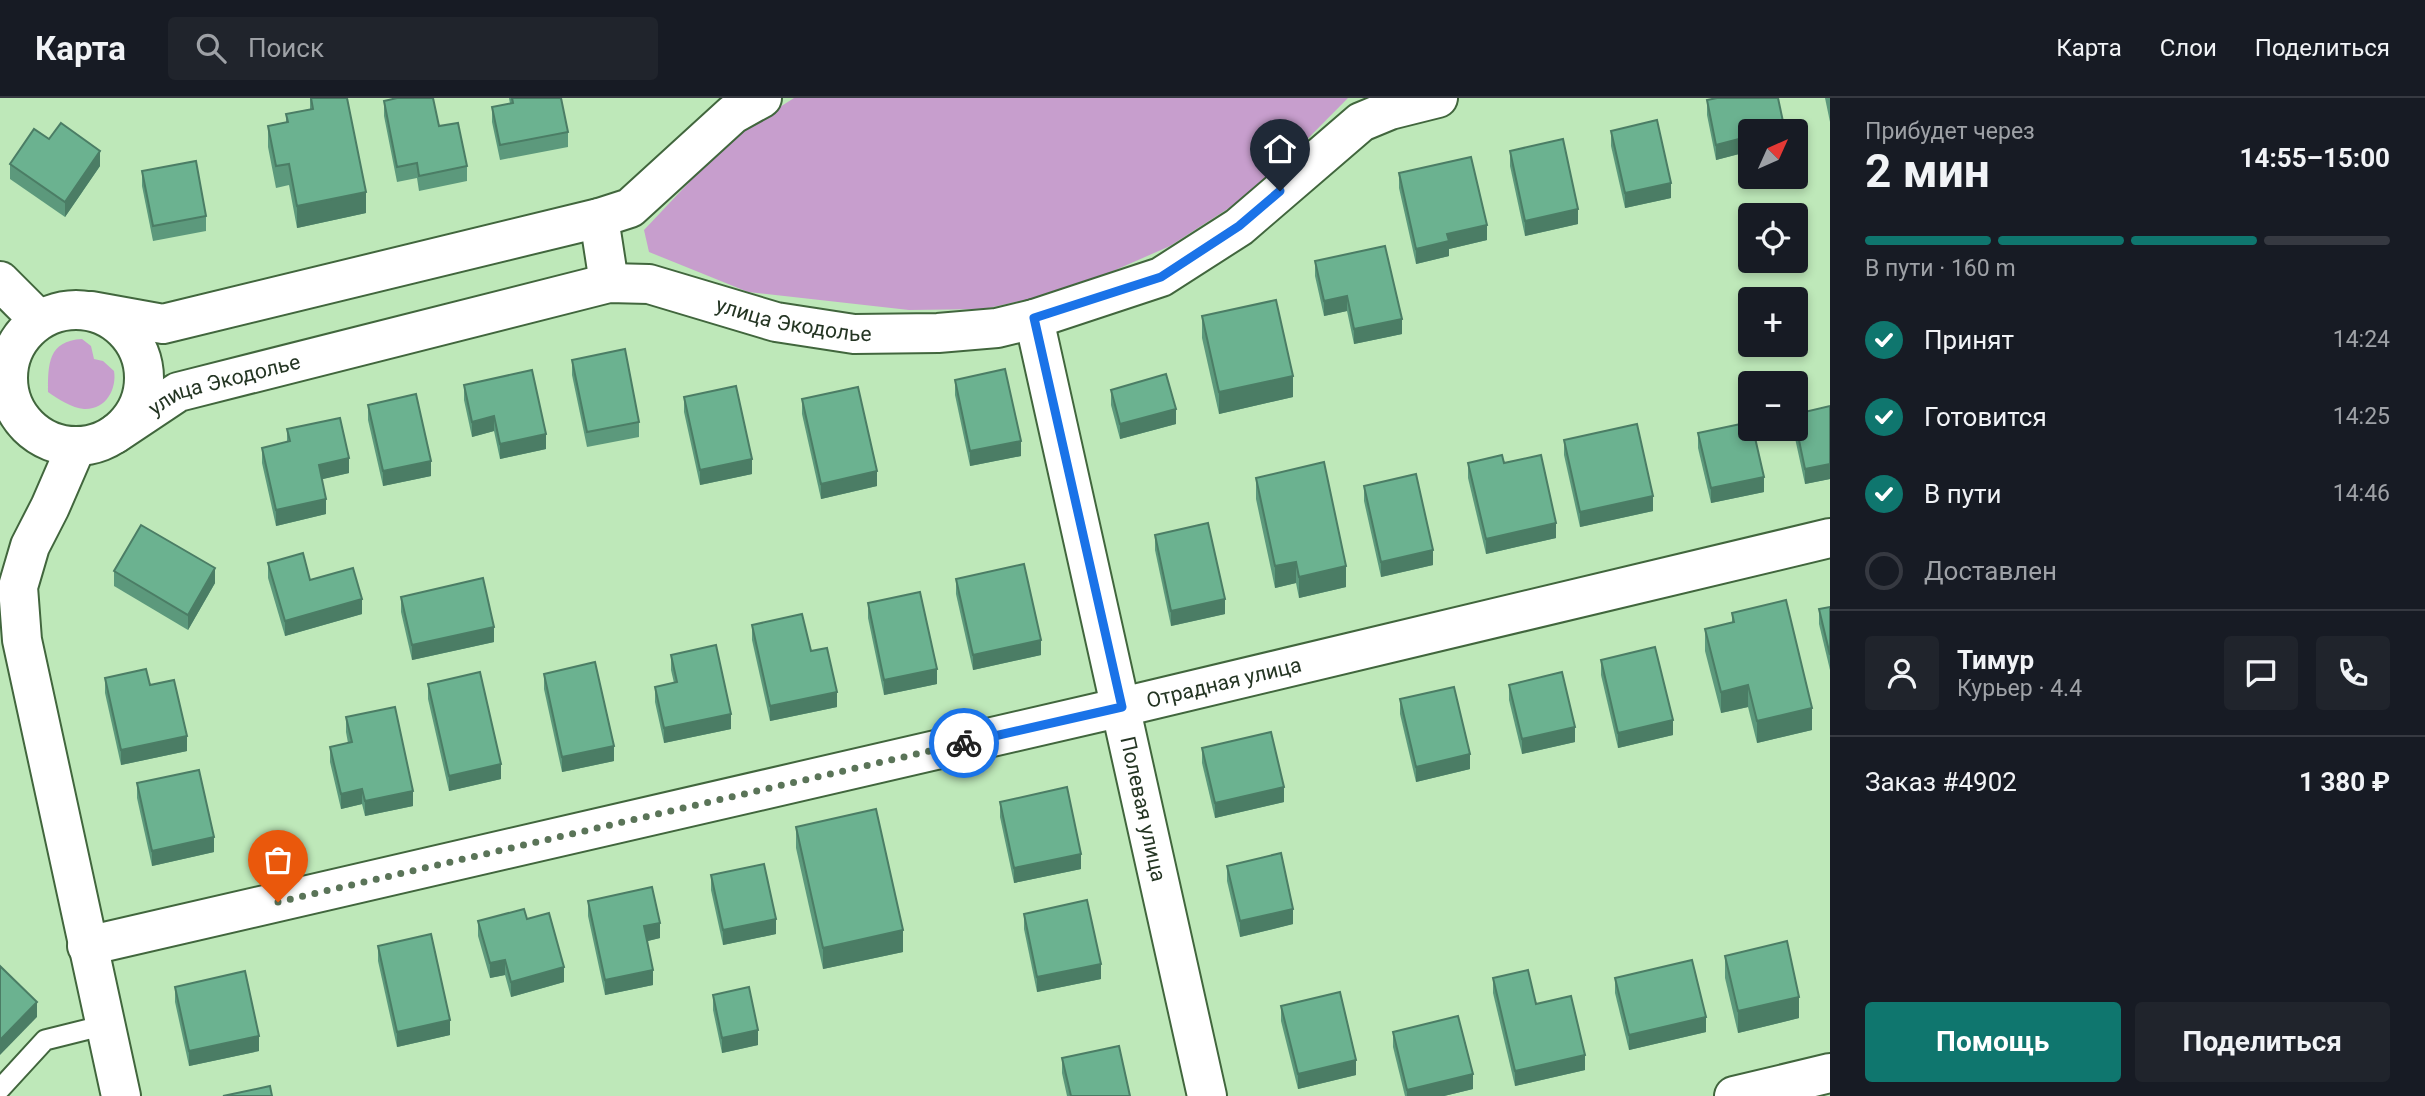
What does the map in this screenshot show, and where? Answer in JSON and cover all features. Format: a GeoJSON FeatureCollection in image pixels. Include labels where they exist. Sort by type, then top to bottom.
{"type":"FeatureCollection","features":[{"type":"Feature","properties":{"kind":"street"},"geometry":{"type":"LineString","coordinates":[[91,311],[115,321],[134,340],[144,365],[144,391],[134,416],[115,435],[97,443],[76,447],[53,443],[32,430],[16,412],[4,391],[9,363],[19,338],[39,320],[64,310],[91,311],[163,324],[599,218],[630,208],[733,114],[762,98]]}},
{"type":"Feature","properties":{"kind":"street","name":"улица Экодолье"},"geometry":{"type":"LineString","coordinates":[[115,435],[178,392],[609,283],[649,284],[776,322],[855,334],[938,333],[997,328],[1161,277],[1239,226],[1360,122],[1388,104],[1438,98]]}},
{"type":"Feature","properties":{"kind":"street"},"geometry":{"type":"LineString","coordinates":[[599,218],[609,283]]}},
{"type":"Feature","properties":{"kind":"street"},"geometry":{"type":"LineString","coordinates":[[0,281],[39,320]]}},
{"type":"Feature","properties":{"kind":"street","name":"Полевая улица"},"geometry":{"type":"LineString","coordinates":[[1034,318],[1207,1096]]}},
{"type":"Feature","properties":{"kind":"street"},"geometry":{"type":"LineString","coordinates":[[76,447],[30,546],[18,587],[11,643],[87,946],[121,1096]]}},
{"type":"Feature","properties":{"kind":"street","name":"Отрадная улица"},"geometry":{"type":"LineString","coordinates":[[87,946],[1122,707],[1830,538]]}},
{"type":"Feature","properties":{"kind":"street"},"geometry":{"type":"LineString","coordinates":[[1734,1096],[1830,1073]]}},
{"type":"Feature","properties":{"kind":"lane"},"geometry":{"type":"LineString","coordinates":[[0,1089],[45,1040],[106,1025]]}},
{"type":"Feature","properties":{"kind":"shaded area"},"geometry":{"type":"Polygon","coordinates":[[[794,98],[1348,98],[1257,190],[1170,246],[1070,290],[984,309],[909,310],[748,292],[649,252],[644,230],[730,139],[794,98]]]}},
{"type":"Feature","properties":{"kind":"shaded area"},"geometry":{"type":"Polygon","coordinates":[[[82,339],[91,346],[94,359],[103,361],[114,371],[114,385],[108,397],[98,406],[84,409],[48,392],[50,363],[56,349],[62,344],[82,339]]]}},
{"type":"Feature","properties":{"kind":"building"},"geometry":{"type":"Polygon","coordinates":[[[311,98],[347,98],[366,192],[297,206],[289,164],[276,166],[268,126],[288,122],[286,114],[313,109],[311,98]]]}},
{"type":"Feature","properties":{"kind":"building"},"geometry":{"type":"Polygon","coordinates":[[[397,98],[433,98],[439,126],[458,123],[467,166],[419,176],[417,163],[397,167],[384,101],[397,98]]]}},
{"type":"Feature","properties":{"kind":"building"},"geometry":{"type":"Polygon","coordinates":[[[512,98],[561,98],[568,132],[500,145],[492,107],[513,103],[512,98]]]}},
{"type":"Feature","properties":{"kind":"building"},"geometry":{"type":"Polygon","coordinates":[[[1778,98],[1782,119],[1738,119],[1738,139],[1716,145],[1707,100],[1778,98]]]}},
{"type":"Feature","properties":{"kind":"building"},"geometry":{"type":"Polygon","coordinates":[[[1657,120],[1671,183],[1625,193],[1611,131],[1657,120]]]}},
{"type":"Feature","properties":{"kind":"building"},"geometry":{"type":"Polygon","coordinates":[[[61,123],[100,151],[65,202],[10,164],[34,129],[49,139],[61,123]]]}},
{"type":"Feature","properties":{"kind":"building"},"geometry":{"type":"Polygon","coordinates":[[[1563,139],[1578,209],[1525,221],[1510,151],[1563,139]]]}},
{"type":"Feature","properties":{"kind":"building"},"geometry":{"type":"Polygon","coordinates":[[[1471,157],[1487,225],[1447,234],[1449,241],[1416,249],[1399,173],[1471,157]]]}},
{"type":"Feature","properties":{"kind":"building"},"geometry":{"type":"Polygon","coordinates":[[[196,161],[206,216],[153,226],[142,171],[196,161]]]}},
{"type":"Feature","properties":{"kind":"building"},"geometry":{"type":"Polygon","coordinates":[[[1385,246],[1402,319],[1354,329],[1347,296],[1324,301],[1315,261],[1385,246]]]}},
{"type":"Feature","properties":{"kind":"building"},"geometry":{"type":"Polygon","coordinates":[[[1276,300],[1293,376],[1219,392],[1202,316],[1276,300]]]}},
{"type":"Feature","properties":{"kind":"building"},"geometry":{"type":"Polygon","coordinates":[[[625,349],[639,422],[587,432],[572,360],[625,349]]]}},
{"type":"Feature","properties":{"kind":"building"},"geometry":{"type":"Polygon","coordinates":[[[1005,369],[1021,441],[970,451],[955,380],[1005,369]]]}},
{"type":"Feature","properties":{"kind":"building"},"geometry":{"type":"Polygon","coordinates":[[[532,370],[546,434],[500,444],[494,416],[472,422],[464,385],[532,370]]]}},
{"type":"Feature","properties":{"kind":"building"},"geometry":{"type":"Polygon","coordinates":[[[1166,374],[1176,409],[1120,424],[1111,390],[1166,374]]]}},
{"type":"Feature","properties":{"kind":"building"},"geometry":{"type":"Polygon","coordinates":[[[736,386],[752,459],[700,470],[684,397],[736,386]]]}},
{"type":"Feature","properties":{"kind":"building"},"geometry":{"type":"Polygon","coordinates":[[[858,387],[877,471],[821,484],[802,399],[858,387]]]}},
{"type":"Feature","properties":{"kind":"building"},"geometry":{"type":"Polygon","coordinates":[[[416,394],[431,461],[383,471],[368,405],[416,394]]]}},
{"type":"Feature","properties":{"kind":"building"},"geometry":{"type":"Polygon","coordinates":[[[1830,406],[1830,464],[1805,469],[1799,441],[1808,441],[1808,411],[1830,406]]]}},
{"type":"Feature","properties":{"kind":"building"},"geometry":{"type":"Polygon","coordinates":[[[340,418],[349,458],[319,465],[326,499],[276,510],[262,448],[290,441],[287,429],[340,418]]]}},
{"type":"Feature","properties":{"kind":"building"},"geometry":{"type":"Polygon","coordinates":[[[1637,424],[1653,496],[1580,512],[1564,440],[1637,424]]]}},
{"type":"Feature","properties":{"kind":"building"},"geometry":{"type":"Polygon","coordinates":[[[1738,425],[1738,441],[1756,441],[1764,477],[1711,488],[1698,433],[1738,425]]]}},
{"type":"Feature","properties":{"kind":"building"},"geometry":{"type":"Polygon","coordinates":[[[1502,455],[1504,463],[1541,455],[1556,523],[1486,539],[1468,463],[1502,455]]]}},
{"type":"Feature","properties":{"kind":"building"},"geometry":{"type":"Polygon","coordinates":[[[1324,462],[1346,566],[1299,577],[1296,562],[1275,566],[1256,478],[1324,462]]]}},
{"type":"Feature","properties":{"kind":"building"},"geometry":{"type":"Polygon","coordinates":[[[1416,474],[1433,550],[1381,562],[1364,486],[1416,474]]]}},
{"type":"Feature","properties":{"kind":"building"},"geometry":{"type":"Polygon","coordinates":[[[1208,523],[1225,599],[1171,611],[1155,535],[1208,523]]]}},
{"type":"Feature","properties":{"kind":"building"},"geometry":{"type":"Polygon","coordinates":[[[141,525],[215,568],[188,615],[114,571],[141,525]]]}},
{"type":"Feature","properties":{"kind":"building"},"geometry":{"type":"Polygon","coordinates":[[[303,553],[310,580],[353,568],[362,599],[285,621],[268,563],[303,553]]]}},
{"type":"Feature","properties":{"kind":"building"},"geometry":{"type":"Polygon","coordinates":[[[1024,564],[1041,640],[973,655],[956,579],[1024,564]]]}},
{"type":"Feature","properties":{"kind":"building"},"geometry":{"type":"Polygon","coordinates":[[[483,578],[494,627],[412,645],[401,597],[483,578]]]}},
{"type":"Feature","properties":{"kind":"building"},"geometry":{"type":"Polygon","coordinates":[[[920,592],[937,669],[884,680],[868,603],[920,592]]]}},
{"type":"Feature","properties":{"kind":"building"},"geometry":{"type":"Polygon","coordinates":[[[1786,600],[1812,708],[1757,721],[1748,685],[1721,692],[1705,629],[1734,622],[1732,613],[1786,600]]]}},
{"type":"Feature","properties":{"kind":"building"},"geometry":{"type":"Polygon","coordinates":[[[1830,607],[1830,655],[1819,609],[1830,607]]]}},
{"type":"Feature","properties":{"kind":"building"},"geometry":{"type":"Polygon","coordinates":[[[802,614],[811,651],[827,648],[837,692],[770,706],[752,625],[802,614]]]}},
{"type":"Feature","properties":{"kind":"building"},"geometry":{"type":"Polygon","coordinates":[[[716,645],[731,714],[664,728],[655,687],[677,682],[671,655],[716,645]]]}},
{"type":"Feature","properties":{"kind":"building"},"geometry":{"type":"Polygon","coordinates":[[[1655,647],[1673,720],[1618,733],[1601,660],[1655,647]]]}},
{"type":"Feature","properties":{"kind":"building"},"geometry":{"type":"Polygon","coordinates":[[[595,662],[614,746],[562,757],[544,674],[595,662]]]}},
{"type":"Feature","properties":{"kind":"building"},"geometry":{"type":"Polygon","coordinates":[[[146,669],[150,685],[174,680],[187,736],[121,750],[105,678],[146,669]]]}},
{"type":"Feature","properties":{"kind":"building"},"geometry":{"type":"Polygon","coordinates":[[[480,672],[501,764],[449,776],[428,684],[480,672]]]}},
{"type":"Feature","properties":{"kind":"building"},"geometry":{"type":"Polygon","coordinates":[[[1562,672],[1575,727],[1522,739],[1509,685],[1562,672]]]}},
{"type":"Feature","properties":{"kind":"building"},"geometry":{"type":"Polygon","coordinates":[[[1454,687],[1470,754],[1416,767],[1400,699],[1454,687]]]}},
{"type":"Feature","properties":{"kind":"building"},"geometry":{"type":"Polygon","coordinates":[[[395,707],[413,791],[365,801],[362,789],[341,794],[330,747],[352,742],[346,717],[395,707]]]}},
{"type":"Feature","properties":{"kind":"building"},"geometry":{"type":"Polygon","coordinates":[[[1271,732],[1284,787],[1215,803],[1202,748],[1271,732]]]}},
{"type":"Feature","properties":{"kind":"building"},"geometry":{"type":"Polygon","coordinates":[[[199,770],[214,837],[152,851],[137,783],[199,770]]]}},
{"type":"Feature","properties":{"kind":"building"},"geometry":{"type":"Polygon","coordinates":[[[1067,787],[1081,854],[1014,868],[1000,802],[1067,787]]]}},
{"type":"Feature","properties":{"kind":"building"},"geometry":{"type":"Polygon","coordinates":[[[876,809],[903,930],[823,948],[796,827],[876,809]]]}},
{"type":"Feature","properties":{"kind":"building"},"geometry":{"type":"Polygon","coordinates":[[[1281,853],[1293,909],[1240,921],[1227,866],[1281,853]]]}},
{"type":"Feature","properties":{"kind":"building"},"geometry":{"type":"Polygon","coordinates":[[[764,864],[776,919],[723,930],[711,875],[764,864]]]}},
{"type":"Feature","properties":{"kind":"building"},"geometry":{"type":"Polygon","coordinates":[[[652,887],[660,923],[644,926],[653,970],[605,980],[588,901],[652,887]]]}},
{"type":"Feature","properties":{"kind":"building"},"geometry":{"type":"Polygon","coordinates":[[[1087,900],[1101,964],[1037,977],[1024,914],[1087,900]]]}},
{"type":"Feature","properties":{"kind":"building"},"geometry":{"type":"Polygon","coordinates":[[[524,909],[527,919],[549,913],[564,967],[511,982],[505,960],[490,963],[478,921],[524,909]]]}},
{"type":"Feature","properties":{"kind":"building"},"geometry":{"type":"Polygon","coordinates":[[[431,934],[450,1020],[397,1032],[378,946],[431,934]]]}},
{"type":"Feature","properties":{"kind":"building"},"geometry":{"type":"Polygon","coordinates":[[[1787,941],[1799,997],[1738,1011],[1725,956],[1787,941]]]}},
{"type":"Feature","properties":{"kind":"building"},"geometry":{"type":"Polygon","coordinates":[[[1692,960],[1706,1017],[1629,1035],[1615,978],[1692,960]]]}},
{"type":"Feature","properties":{"kind":"building"},"geometry":{"type":"Polygon","coordinates":[[[0,966],[37,1002],[0,1040],[0,966]]]}},
{"type":"Feature","properties":{"kind":"building"},"geometry":{"type":"Polygon","coordinates":[[[1528,970],[1536,1004],[1571,996],[1585,1055],[1515,1071],[1493,978],[1528,970]]]}},
{"type":"Feature","properties":{"kind":"building"},"geometry":{"type":"Polygon","coordinates":[[[245,971],[259,1036],[189,1051],[175,987],[245,971]]]}},
{"type":"Feature","properties":{"kind":"building"},"geometry":{"type":"Polygon","coordinates":[[[749,987],[758,1030],[722,1038],[713,995],[749,987]]]}},
{"type":"Feature","properties":{"kind":"building"},"geometry":{"type":"Polygon","coordinates":[[[1340,992],[1356,1060],[1298,1074],[1281,1006],[1340,992]]]}},
{"type":"Feature","properties":{"kind":"building"},"geometry":{"type":"Polygon","coordinates":[[[1458,1016],[1473,1074],[1407,1090],[1393,1032],[1458,1016]]]}},
{"type":"Feature","properties":{"kind":"building"},"geometry":{"type":"Polygon","coordinates":[[[1119,1046],[1130,1096],[1071,1096],[1062,1058],[1119,1046]]]}},
{"type":"Feature","properties":{"kind":"building"},"geometry":{"type":"Polygon","coordinates":[[[270,1086],[272,1096],[223,1096],[270,1086]]]}},
{"type":"Feature","properties":{"kind":"way so far"},"geometry":{"type":"LineString","coordinates":[[278,902],[964,743]]}},
{"type":"Feature","properties":{"kind":"route"},"geometry":{"type":"LineString","coordinates":[[964,743],[1122,707],[1034,318],[1161,277],[1239,226],[1280,191]]}}]}
